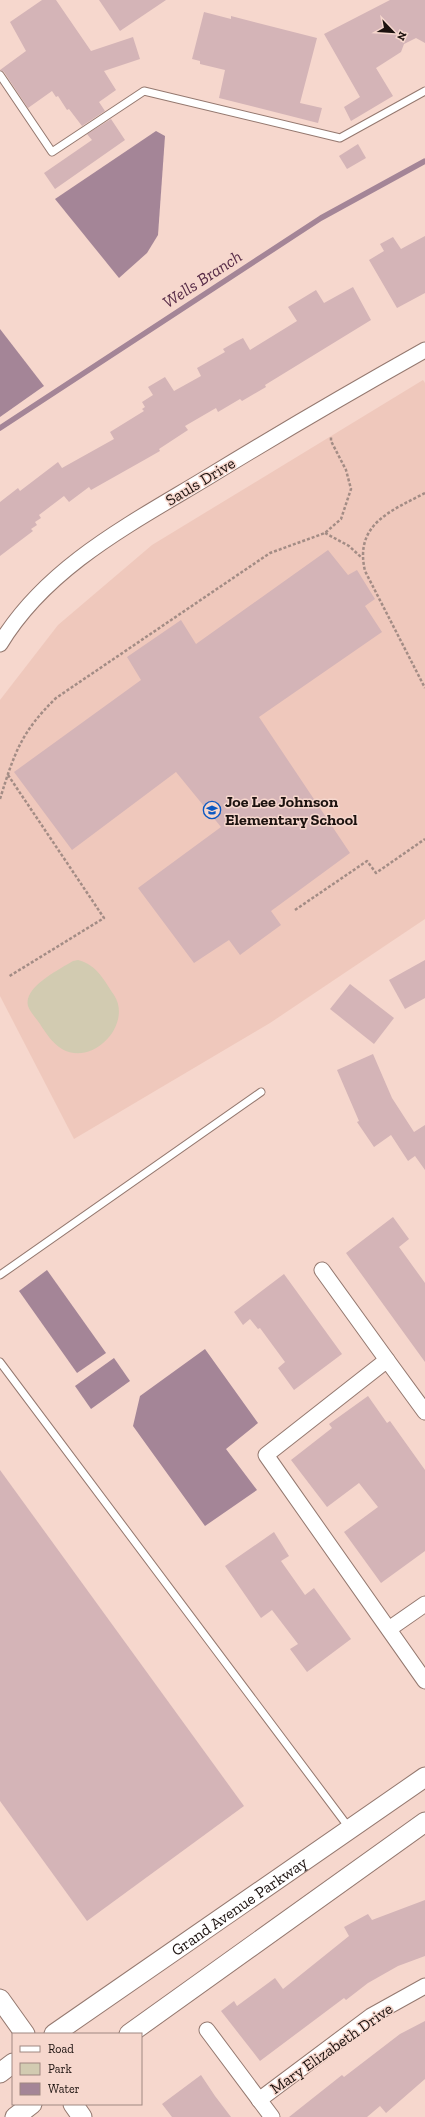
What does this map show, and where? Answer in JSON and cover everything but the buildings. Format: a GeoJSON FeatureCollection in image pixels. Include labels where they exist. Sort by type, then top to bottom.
{"type":"FeatureCollection","features":[{"type":"Feature","properties":{"kind":"street","name":"Sauls Drive"},"geometry":{"type":"LineString","coordinates":[[0,644],[10,628],[52,580],[107,538],[305,418],[425,350]]}},
{"type":"Feature","properties":{"kind":"street"},"geometry":{"type":"LineString","coordinates":[[322,1270],[425,1412]]}},
{"type":"Feature","properties":{"kind":"street"},"geometry":{"type":"LineString","coordinates":[[387,1360],[266,1456],[425,1681]]}},
{"type":"Feature","properties":{"kind":"street"},"geometry":{"type":"LineString","coordinates":[[389,1629],[425,1604]]}},
{"type":"Feature","properties":{"kind":"street","name":"Grand Avenue Parkway"},"geometry":{"type":"LineString","coordinates":[[55,2033],[425,1778]]}},
{"type":"Feature","properties":{"kind":"street"},"geometry":{"type":"LineString","coordinates":[[130,2033],[425,1822]]}},
{"type":"Feature","properties":{"kind":"street","name":"Mary Elizabeth Drive"},"geometry":{"type":"LineString","coordinates":[[259,2100],[371,2016],[425,1986]]}},
{"type":"Feature","properties":{"kind":"street"},"geometry":{"type":"LineString","coordinates":[[0,1999],[24,2033]]}},
{"type":"Feature","properties":{"kind":"street"},"geometry":{"type":"LineString","coordinates":[[207,2030],[272,2117]]}},
{"type":"Feature","properties":{"kind":"street"},"geometry":{"type":"LineString","coordinates":[[0,2073],[12,2064]]}},
{"type":"Feature","properties":{"kind":"street"},"geometry":{"type":"LineString","coordinates":[[15,2117],[31,2105]]}},
{"type":"Feature","properties":{"kind":"street"},"geometry":{"type":"LineString","coordinates":[[74,2105],[82,2117]]}},
{"type":"Feature","properties":{"kind":"lane"},"geometry":{"type":"LineString","coordinates":[[0,76],[52,152],[144,91],[340,138],[425,91]]}},
{"type":"Feature","properties":{"kind":"lane"},"geometry":{"type":"LineString","coordinates":[[0,1275],[261,1092]]}},
{"type":"Feature","properties":{"kind":"lane"},"geometry":{"type":"LineString","coordinates":[[0,1362],[350,1829]]}},
{"type":"Feature","properties":{"kind":"path"},"geometry":{"type":"LineString","coordinates":[[0,799],[22,738],[37,717],[56,698],[270,553],[325,534],[341,519],[351,489],[346,470],[331,441],[331,436]]}},
{"type":"Feature","properties":{"kind":"path"},"geometry":{"type":"LineString","coordinates":[[425,493],[383,515],[376,522],[364,546],[362,559],[365,571],[425,688]]}},
{"type":"Feature","properties":{"kind":"path"},"geometry":{"type":"LineString","coordinates":[[325,534],[348,546],[362,559]]}},
{"type":"Feature","properties":{"kind":"path"},"geometry":{"type":"LineString","coordinates":[[8,775],[104,918],[8,977]]}},
{"type":"Feature","properties":{"kind":"path"},"geometry":{"type":"LineString","coordinates":[[295,910],[367,860],[376,873],[425,840]]}},
{"type":"Feature","properties":{"kind":"shaded area","name":"Joe Lee Johnson Elementary School"},"geometry":{"type":"Polygon","coordinates":[[[423,380],[425,383],[425,919],[270,1023],[74,1139],[0,996],[0,700],[58,625],[152,545],[423,380]]]}},
{"type":"Feature","properties":{"kind":"green space"},"geometry":{"type":"Polygon","coordinates":[[[78,960],[90,965],[103,979],[114,995],[118,1006],[118,1018],[114,1030],[107,1040],[86,1052],[74,1053],[62,1049],[55,1044],[30,1010],[28,1006],[28,999],[31,992],[44,979],[73,961],[78,960]]]}},
{"type":"Feature","properties":{"kind":"water"},"geometry":{"type":"Polygon","coordinates":[[[156,131],[165,136],[158,235],[147,253],[119,278],[55,199],[156,131]]]}},
{"type":"Feature","properties":{"kind":"water"},"geometry":{"type":"Polygon","coordinates":[[[0,329],[44,386],[0,417],[0,329]]]}},
{"type":"Feature","properties":{"kind":"water"},"geometry":{"type":"Polygon","coordinates":[[[47,1270],[106,1353],[77,1373],[19,1291],[47,1270]]]}},
{"type":"Feature","properties":{"kind":"water"},"geometry":{"type":"Polygon","coordinates":[[[205,1349],[258,1423],[226,1449],[257,1490],[205,1526],[133,1426],[140,1396],[205,1349]]]}},
{"type":"Feature","properties":{"kind":"water"},"geometry":{"type":"Polygon","coordinates":[[[114,1358],[130,1381],[91,1409],[75,1386],[114,1358]]]}},
{"type":"Feature","properties":{"kind":"waterway","name":"Wells Branch"},"geometry":{"type":"LineString","coordinates":[[0,428],[321,218],[425,161]]}},
{"type":"Feature","properties":{"kind":"place","name":"Joe Lee Johnson Elementary School"},"geometry":{"type":"Point","coordinates":[212,810]}}]}
